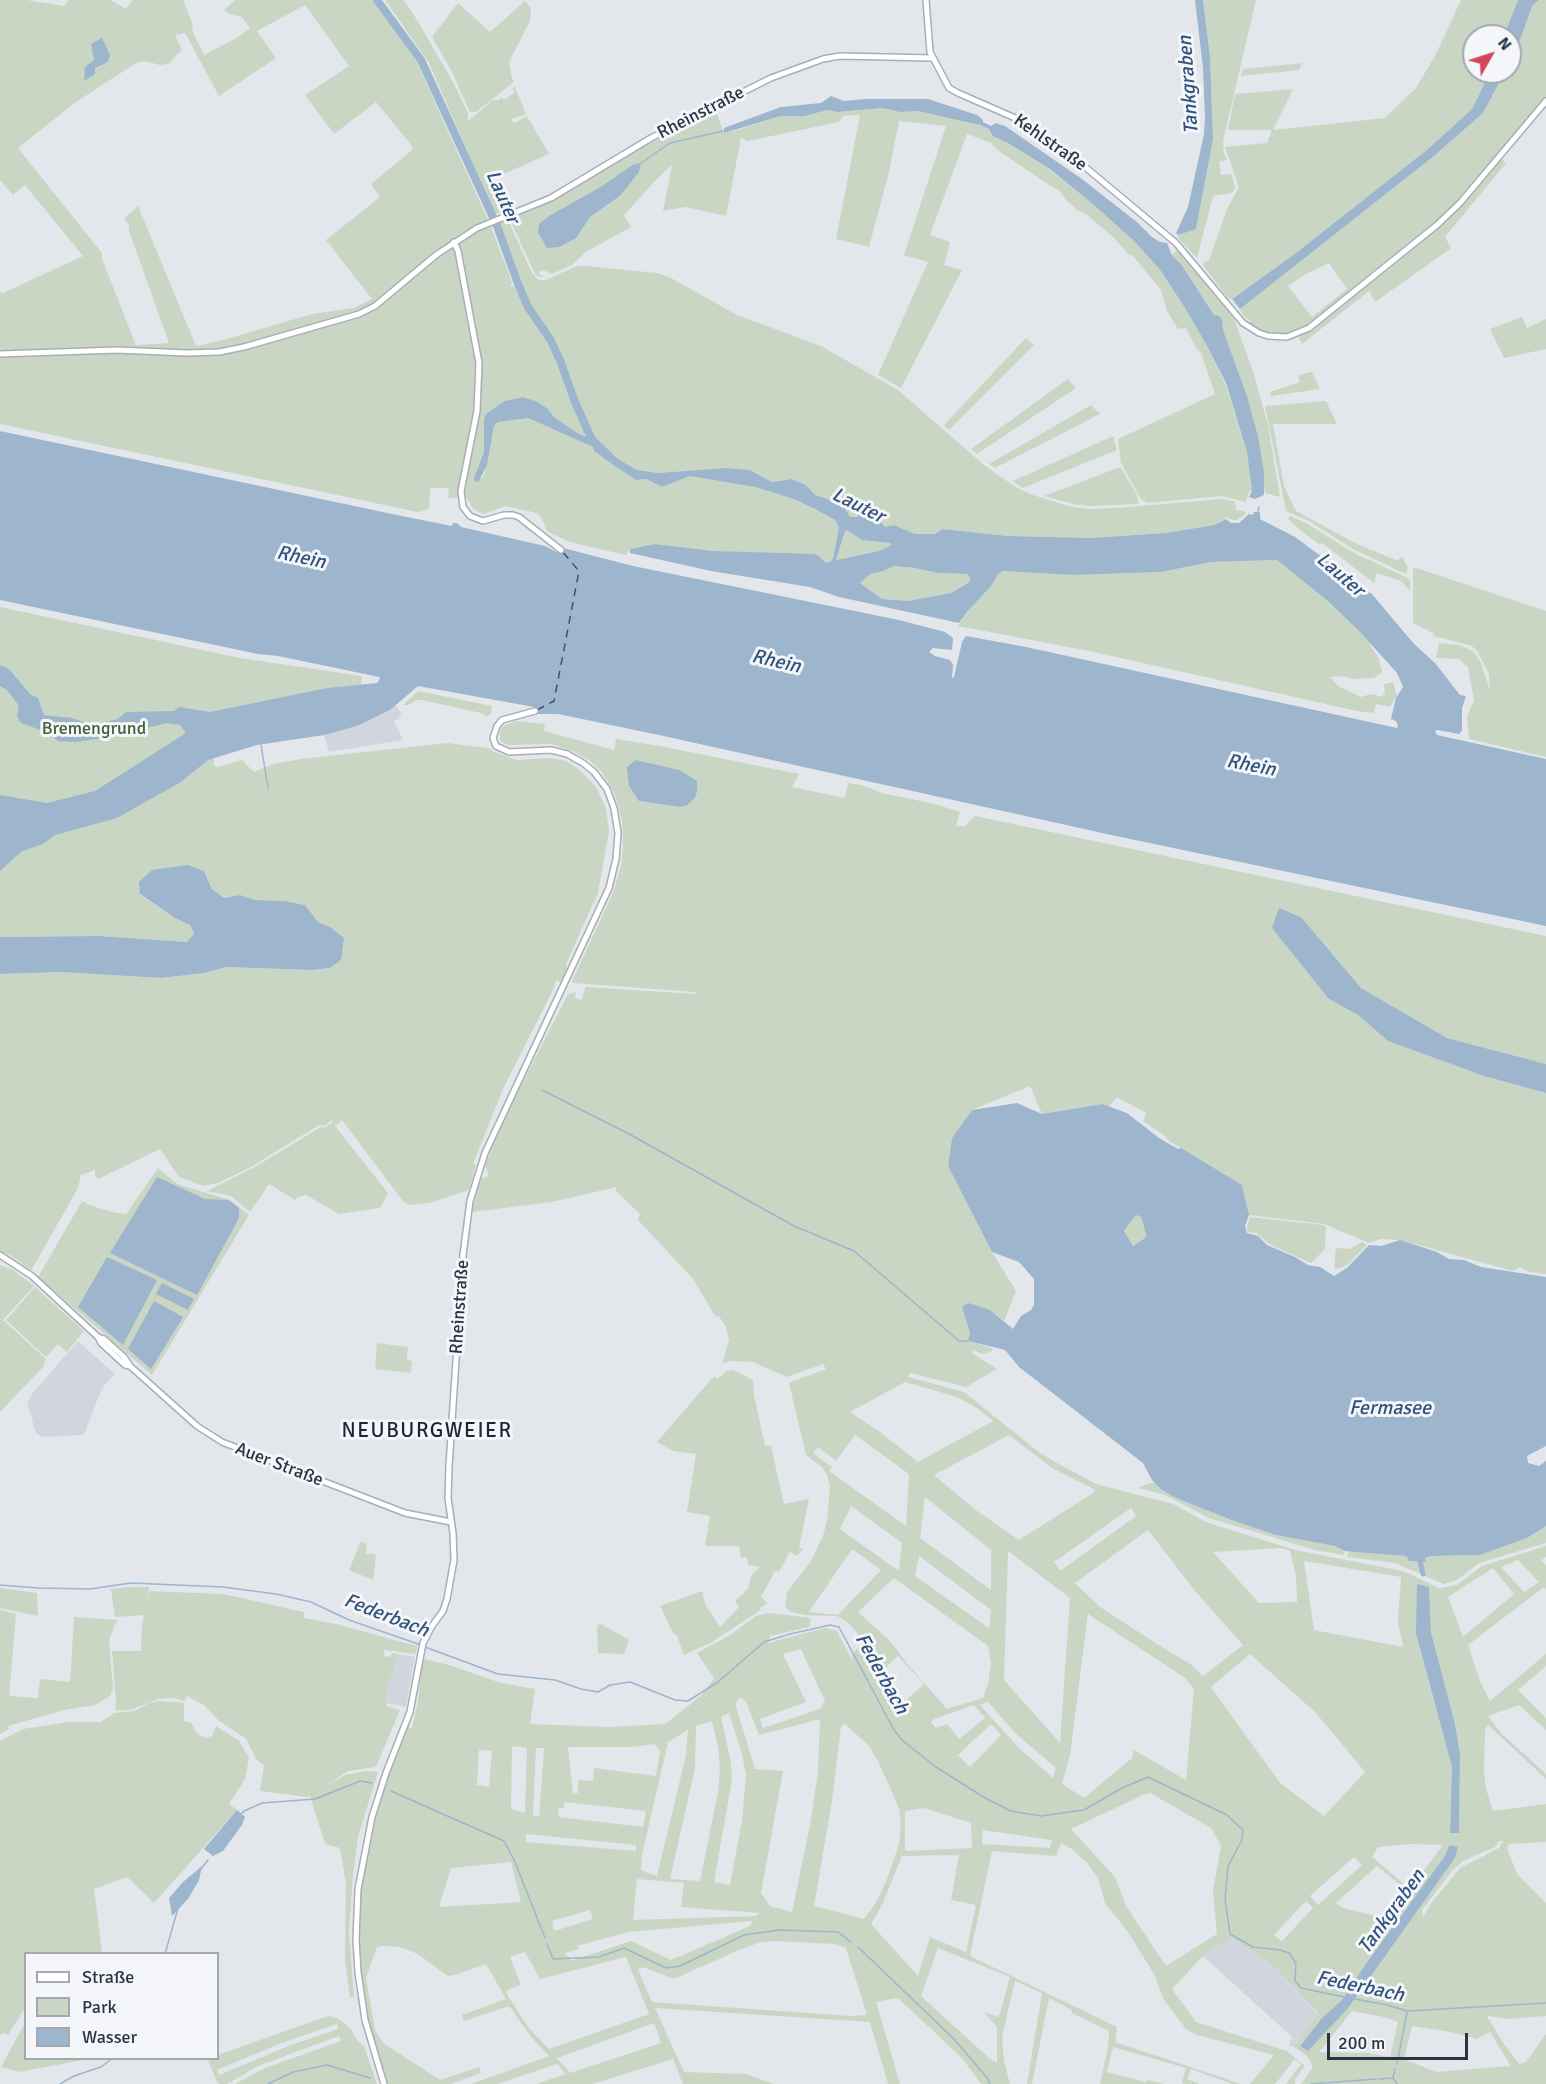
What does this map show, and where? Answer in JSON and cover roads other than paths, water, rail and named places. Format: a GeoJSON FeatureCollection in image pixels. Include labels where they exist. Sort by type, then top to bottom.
{"type":"FeatureCollection","features":[{"type":"Feature","properties":{"kind":"main road","name":"Kehlstraße"},"geometry":{"type":"LineString","coordinates":[[926,0],[930,52],[946,83],[953,91],[1022,121],[1065,150],[1167,235],[1198,266],[1240,320],[1251,329],[1268,336],[1295,335],[1317,323],[1448,216],[1546,101]]}},
{"type":"Feature","properties":{"kind":"main road","name":"Rheinstraße"},"geometry":{"type":"LineString","coordinates":[[0,354],[117,350],[203,353],[244,347],[367,310],[454,242],[484,224],[551,198],[651,138],[739,93],[791,70],[823,59],[840,56],[933,58]]}},
{"type":"Feature","properties":{"kind":"main road"},"geometry":{"type":"LineString","coordinates":[[454,242],[458,251],[479,363],[477,411],[463,477],[462,501],[467,513],[476,520],[483,521],[504,515],[519,517],[561,550]]}},
{"type":"Feature","properties":{"kind":"main road","name":"Rheinstraße"},"geometry":{"type":"LineString","coordinates":[[384,2084],[365,2020],[358,1972],[356,1921],[358,1889],[372,1817],[386,1773],[410,1712],[423,1645],[447,1599],[454,1560],[448,1498],[449,1466],[462,1269],[470,1201],[495,1129],[609,888],[616,859],[618,833],[614,808],[607,789],[594,772],[567,754],[551,750],[509,752],[496,746],[494,738],[497,726],[502,720],[535,711]]}},
{"type":"Feature","properties":{"kind":"main road","name":"Auer Straße"},"geometry":{"type":"LineString","coordinates":[[0,1255],[32,1276],[197,1426],[222,1442],[405,1514],[451,1522]]}},
{"type":"Feature","properties":{"kind":"water"},"geometry":{"type":"Polygon","coordinates":[[[1195,0],[1203,0],[1210,57],[1213,139],[1196,229],[1178,235],[1176,233],[1188,207],[1204,134],[1203,68],[1195,0]]]}},
{"type":"Feature","properties":{"kind":"water"},"geometry":{"type":"Polygon","coordinates":[[[1518,0],[1539,0],[1532,6],[1522,35],[1522,24],[1509,24],[1518,0]]]}},
{"type":"Feature","properties":{"kind":"water"},"geometry":{"type":"Polygon","coordinates":[[[102,38],[110,55],[108,62],[95,68],[95,74],[84,81],[85,67],[94,60],[91,44],[102,38]]]}},
{"type":"Feature","properties":{"kind":"water"},"geometry":{"type":"Polygon","coordinates":[[[1484,84],[1499,84],[1483,113],[1434,156],[1240,309],[1232,299],[1296,253],[1428,149],[1472,109],[1484,84]]]}},
{"type":"Feature","properties":{"kind":"water"},"geometry":{"type":"Polygon","coordinates":[[[831,96],[844,101],[928,99],[977,115],[991,126],[996,123],[1005,126],[1082,179],[1138,223],[1152,237],[1167,243],[1172,255],[1181,264],[1214,315],[1219,316],[1222,320],[1223,330],[1247,396],[1258,436],[1264,472],[1264,495],[1255,499],[1249,497],[1252,491],[1247,452],[1226,383],[1185,308],[1161,271],[1135,242],[1051,170],[993,136],[989,129],[980,125],[918,111],[900,112],[882,108],[838,112],[827,110],[805,116],[781,116],[724,133],[724,128],[781,107],[821,103],[831,96]]]}},
{"type":"Feature","properties":{"kind":"water"},"geometry":{"type":"Polygon","coordinates":[[[641,163],[639,172],[620,196],[590,217],[576,238],[559,247],[547,248],[538,232],[539,224],[634,164],[641,163]]]}},
{"type":"Feature","properties":{"kind":"water","name":"Rhein"},"geometry":{"type":"Polygon","coordinates":[[[523,397],[538,402],[554,417],[579,434],[596,438],[618,459],[637,470],[658,473],[726,468],[750,470],[772,482],[792,479],[806,485],[815,495],[842,504],[850,517],[857,517],[861,510],[875,515],[885,527],[894,525],[915,534],[935,534],[942,529],[1008,536],[1090,538],[1166,533],[1214,525],[1226,519],[1231,523],[1239,523],[1249,514],[1260,512],[1260,519],[1295,537],[1372,594],[1414,644],[1435,663],[1460,695],[1466,696],[1462,708],[1462,731],[1459,734],[1438,730],[1435,731],[1437,735],[1546,759],[1546,926],[1116,836],[659,735],[558,714],[536,714],[534,707],[418,686],[390,710],[357,726],[324,735],[257,745],[208,760],[181,782],[117,818],[55,835],[43,844],[22,851],[0,871],[0,795],[47,803],[95,791],[186,733],[180,725],[167,723],[104,738],[76,742],[57,741],[52,734],[21,723],[17,716],[19,706],[8,691],[0,686],[0,665],[9,669],[30,694],[38,698],[44,715],[72,718],[93,725],[118,719],[126,712],[174,711],[179,707],[210,712],[327,688],[377,683],[380,679],[360,673],[0,600],[0,431],[392,514],[452,526],[453,523],[457,523],[461,527],[545,546],[558,553],[563,548],[633,566],[899,620],[945,632],[953,638],[952,650],[933,648],[929,652],[950,660],[953,665],[952,678],[962,642],[966,636],[1397,728],[1398,726],[1396,721],[1391,719],[1396,698],[1403,687],[1397,673],[1328,601],[1277,560],[1211,562],[1161,572],[1071,575],[1003,571],[998,574],[991,586],[959,623],[839,597],[810,587],[711,571],[630,553],[630,549],[655,544],[714,551],[814,554],[826,563],[833,558],[839,528],[835,520],[817,510],[794,499],[755,487],[690,476],[662,487],[646,479],[636,480],[594,451],[593,447],[528,418],[498,422],[494,426],[487,465],[479,481],[475,482],[474,478],[484,452],[484,419],[486,414],[505,401],[523,397]],[[847,530],[836,560],[879,551],[892,545],[862,540],[847,530]],[[894,566],[870,574],[860,583],[882,599],[908,601],[951,593],[969,582],[970,577],[967,574],[938,573],[894,566]]]}},
{"type":"Feature","properties":{"kind":"water"},"geometry":{"type":"Polygon","coordinates":[[[636,760],[679,770],[697,781],[695,798],[686,806],[680,807],[639,801],[629,786],[627,767],[636,760]]]}},
{"type":"Feature","properties":{"kind":"water"},"geometry":{"type":"Polygon","coordinates":[[[188,865],[204,871],[212,889],[224,898],[240,895],[255,900],[285,901],[305,905],[318,922],[330,927],[344,938],[341,960],[330,968],[311,970],[227,967],[204,973],[161,978],[61,972],[0,974],[0,937],[99,936],[187,942],[194,934],[190,925],[175,918],[140,894],[139,882],[152,870],[188,865]]]}},
{"type":"Feature","properties":{"kind":"water"},"geometry":{"type":"Polygon","coordinates":[[[1279,908],[1302,918],[1361,988],[1447,1038],[1546,1064],[1546,1093],[1484,1076],[1388,1041],[1358,1015],[1329,999],[1272,928],[1279,908]]]}},
{"type":"Feature","properties":{"kind":"water","name":"Fermasee"},"geometry":{"type":"Polygon","coordinates":[[[1017,1103],[1042,1114],[1102,1104],[1127,1113],[1159,1138],[1178,1149],[1181,1148],[1242,1185],[1249,1215],[1245,1226],[1247,1233],[1258,1236],[1267,1245],[1308,1265],[1320,1267],[1334,1276],[1347,1268],[1369,1245],[1381,1246],[1400,1240],[1437,1252],[1449,1259],[1464,1260],[1481,1267],[1546,1277],[1546,1446],[1527,1456],[1528,1463],[1539,1466],[1546,1461],[1546,1526],[1527,1538],[1480,1555],[1431,1556],[1425,1558],[1426,1562],[1409,1561],[1406,1556],[1345,1551],[1335,1546],[1276,1535],[1234,1521],[1176,1498],[1162,1490],[1152,1480],[1143,1463],[1019,1367],[1005,1350],[968,1341],[970,1333],[962,1307],[968,1303],[990,1310],[1013,1329],[1021,1316],[1031,1310],[1034,1305],[1034,1279],[1019,1262],[992,1252],[948,1166],[952,1138],[972,1110],[1017,1103]],[[1136,1215],[1124,1231],[1133,1246],[1145,1238],[1141,1217],[1136,1215]]]}},
{"type":"Feature","properties":{"kind":"water"},"geometry":{"type":"Polygon","coordinates":[[[157,1177],[205,1199],[229,1200],[239,1208],[239,1218],[197,1295],[110,1253],[157,1177]]]}},
{"type":"Feature","properties":{"kind":"water"},"geometry":{"type":"Polygon","coordinates":[[[107,1257],[157,1280],[123,1345],[78,1307],[107,1257]]]}},
{"type":"Feature","properties":{"kind":"water"},"geometry":{"type":"Polygon","coordinates":[[[162,1283],[194,1299],[188,1310],[156,1294],[162,1283]]]}},
{"type":"Feature","properties":{"kind":"water"},"geometry":{"type":"Polygon","coordinates":[[[154,1301],[183,1317],[151,1369],[128,1349],[154,1301]]]}},
{"type":"Feature","properties":{"kind":"water"},"geometry":{"type":"Polygon","coordinates":[[[1417,1584],[1429,1587],[1431,1632],[1455,1724],[1460,1754],[1459,1833],[1450,1833],[1452,1767],[1416,1634],[1417,1584]]]}},
{"type":"Feature","properties":{"kind":"water"},"geometry":{"type":"Polygon","coordinates":[[[237,1810],[245,1817],[242,1825],[223,1851],[213,1856],[204,1849],[237,1810]]]}},
{"type":"Feature","properties":{"kind":"water"},"geometry":{"type":"Polygon","coordinates":[[[1449,1845],[1458,1847],[1455,1858],[1349,2007],[1308,2051],[1300,2046],[1322,2018],[1342,2000],[1445,1856],[1449,1845]]]}},
{"type":"Feature","properties":{"kind":"water"},"geometry":{"type":"Polygon","coordinates":[[[202,1866],[199,1880],[188,1899],[172,1916],[169,1898],[202,1866]]]}},
{"type":"Feature","properties":{"kind":"waterway","name":"Lauter"},"geometry":{"type":"LineString","coordinates":[[377,0],[421,60],[497,226],[528,307],[550,339],[575,402],[593,442],[598,447]]}},
{"type":"Feature","properties":{"kind":"waterway"},"geometry":{"type":"LineString","coordinates":[[641,163],[670,143],[723,131]]}},
{"type":"Feature","properties":{"kind":"waterway"},"geometry":{"type":"LineString","coordinates":[[1258,511],[1259,507]]}},
{"type":"Feature","properties":{"kind":"waterway"},"geometry":{"type":"LineString","coordinates":[[261,745],[268,788]]}},
{"type":"Feature","properties":{"kind":"waterway"},"geometry":{"type":"LineString","coordinates":[[542,1090],[631,1135],[794,1226],[854,1251],[959,1341],[968,1341]]}},
{"type":"Feature","properties":{"kind":"waterway","name":"Tankgraben"},"geometry":{"type":"LineString","coordinates":[[1420,1561],[1423,1574]]}},
{"type":"Feature","properties":{"kind":"waterway","name":"Federbach"},"geometry":{"type":"LineString","coordinates":[[0,1585],[90,1589],[131,1583],[223,1587],[276,1594],[311,1602],[349,1620],[421,1645]]}},
{"type":"Feature","properties":{"kind":"waterway","name":"Federbach"},"geometry":{"type":"LineString","coordinates":[[425,1647],[498,1674],[555,1680],[598,1692],[610,1685],[630,1682],[675,1700],[688,1701],[718,1682],[764,1642],[830,1625],[839,1627],[894,1730],[903,1741],[936,1767],[985,1798],[1011,1811],[1041,1816],[1084,1810],[1122,1788],[1148,1777],[1227,1815],[1243,1830],[1242,1840],[1228,1866],[1225,1899],[1230,1934],[1253,1947],[1289,1953],[1296,1963],[1295,1981],[1301,1988],[1344,1997]]}},
{"type":"Feature","properties":{"kind":"waterway"},"geometry":{"type":"LineString","coordinates":[[241,1814],[262,1803],[315,1799],[360,1781],[372,1783]]}},
{"type":"Feature","properties":{"kind":"waterway"},"geometry":{"type":"LineString","coordinates":[[391,1791],[504,1841],[515,1862],[545,1938]]}},
{"type":"Feature","properties":{"kind":"waterway"},"geometry":{"type":"LineString","coordinates":[[201,1869],[208,1860]]}},
{"type":"Feature","properties":{"kind":"waterway"},"geometry":{"type":"LineString","coordinates":[[166,1952],[178,1908]]}},
{"type":"Feature","properties":{"kind":"waterway"},"geometry":{"type":"LineString","coordinates":[[547,1944],[553,1959],[599,1957],[624,1948],[666,1968],[680,1966],[744,1935],[780,1930],[838,1932],[851,1942]]}},
{"type":"Feature","properties":{"kind":"waterway"},"geometry":{"type":"LineString","coordinates":[[858,1947],[954,2039],[990,2084]]}},
{"type":"Feature","properties":{"kind":"waterway","name":"Federbach"},"geometry":{"type":"LineString","coordinates":[[1355,1999],[1407,2011],[1546,2003]]}},
{"type":"Feature","properties":{"kind":"waterway"},"geometry":{"type":"LineString","coordinates":[[1398,2059],[1407,2012]]}},
{"type":"Feature","properties":{"kind":"waterway"},"geometry":{"type":"LineString","coordinates":[[60,2084],[74,2076],[101,2067],[110,2060]]}},
{"type":"Feature","properties":{"kind":"waterway"},"geometry":{"type":"LineString","coordinates":[[268,2084],[293,2072],[327,2065],[370,2078]]}},
{"type":"Feature","properties":{"kind":"waterway"},"geometry":{"type":"LineString","coordinates":[[1393,2077],[1395,2069]]}},
{"type":"Feature","properties":{"kind":"waterway"},"geometry":{"type":"LineString","coordinates":[[1393,2078],[1397,2084]]}},
{"type":"Feature","properties":{"kind":"waterway"},"geometry":{"type":"LineString","coordinates":[[1379,2079],[1393,2078]]}},
{"type":"Feature","properties":{"kind":"waterway"},"geometry":{"type":"LineString","coordinates":[[1311,2084],[1376,2079]]}},
{"type":"Feature","properties":{"kind":"district","name":"NEUBURGWEIER"},"geometry":{"type":"Point","coordinates":[427,1431]}},
{"type":"Feature","properties":{"kind":"park label","name":"Bremengrund"},"geometry":{"type":"Point","coordinates":[94,729]}}]}
